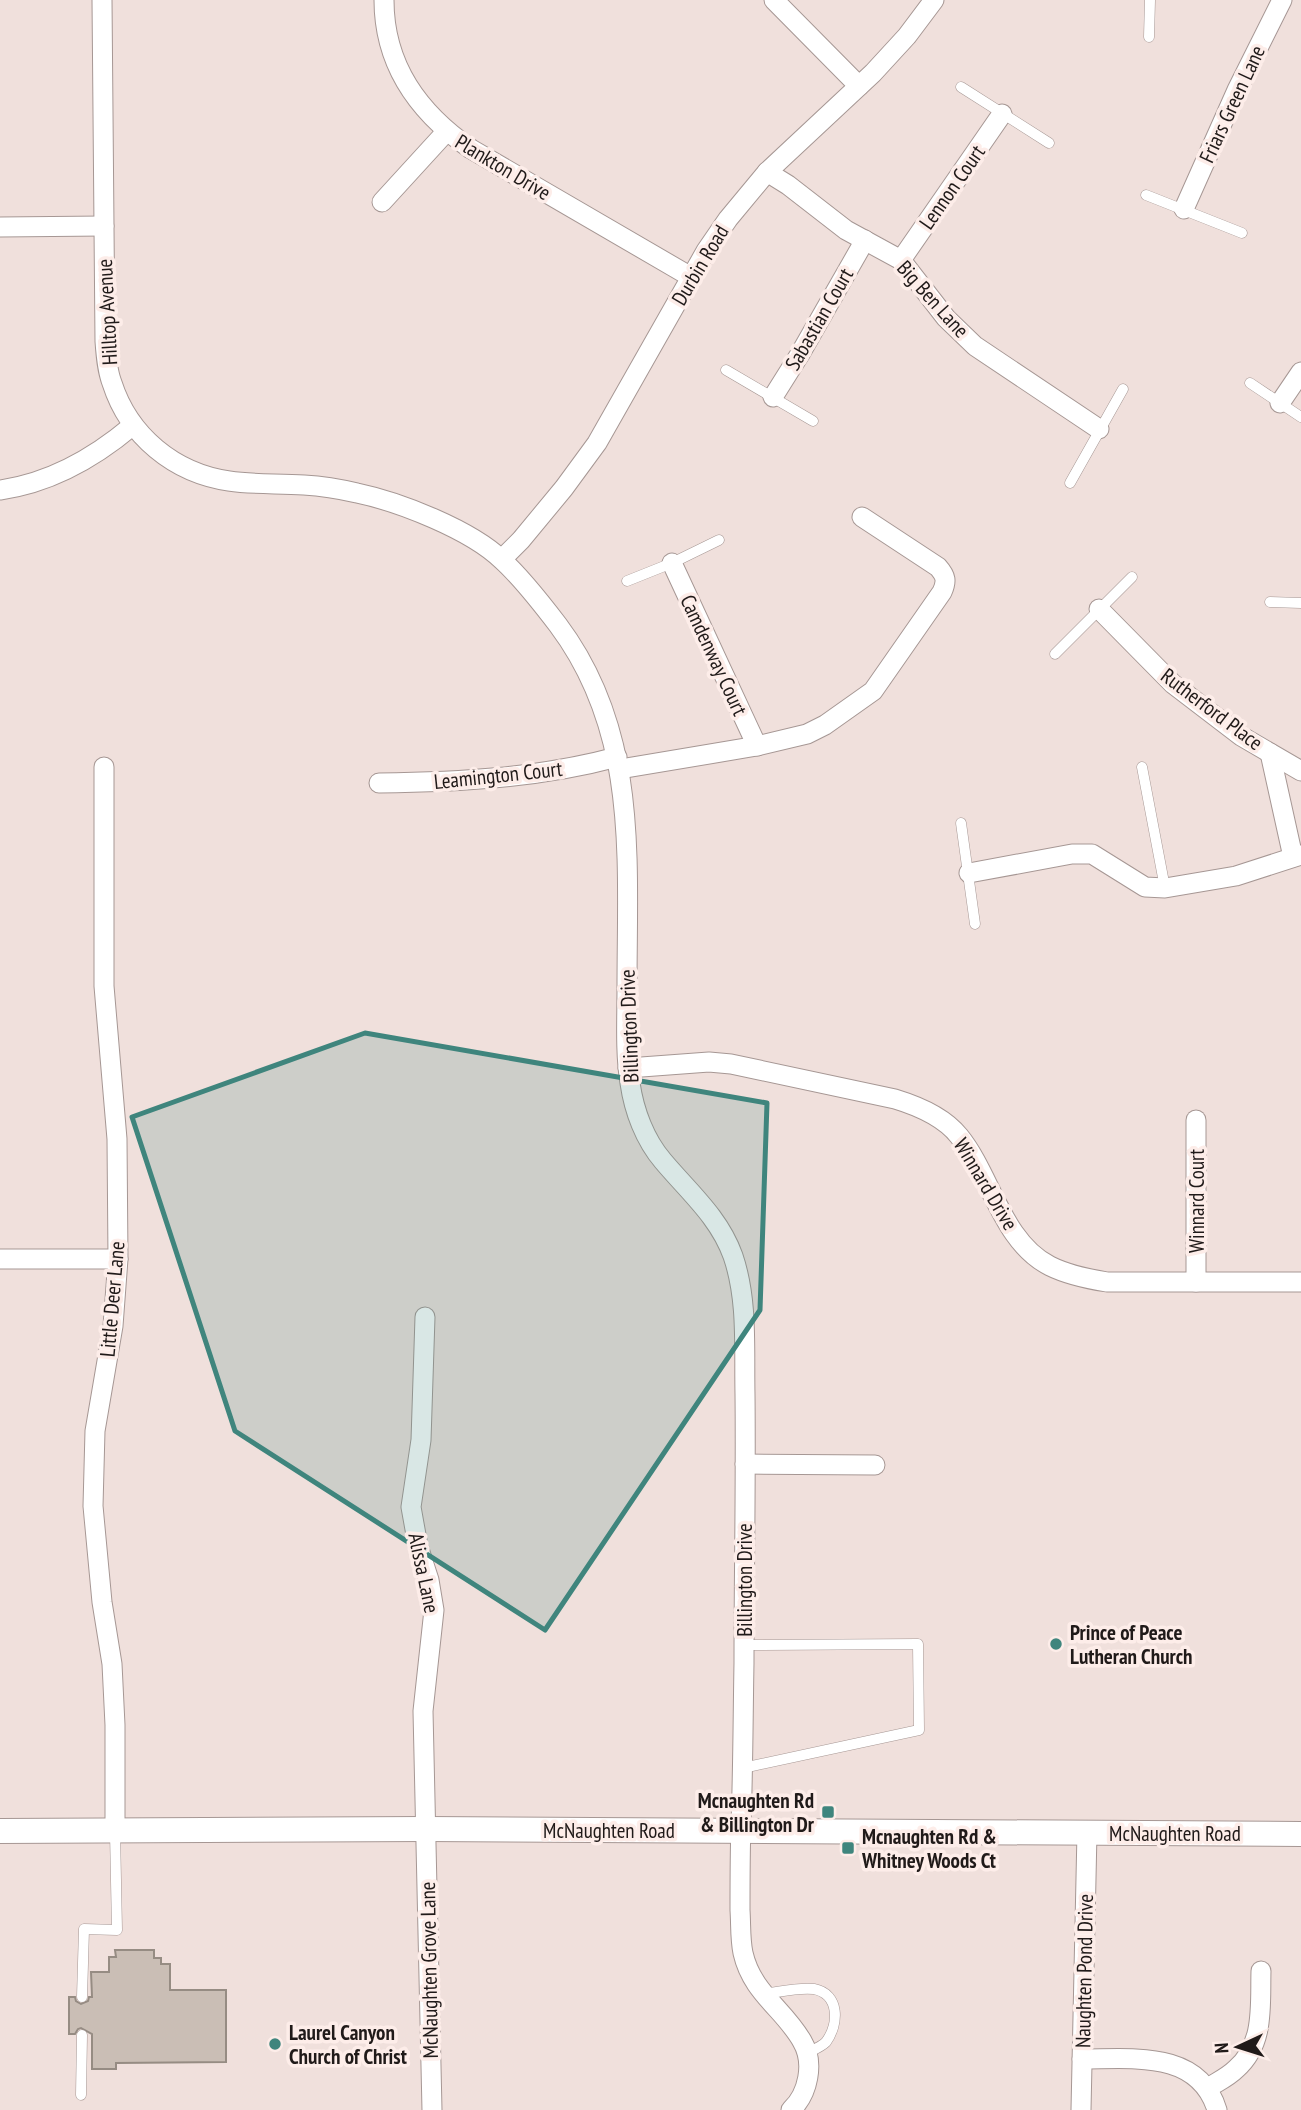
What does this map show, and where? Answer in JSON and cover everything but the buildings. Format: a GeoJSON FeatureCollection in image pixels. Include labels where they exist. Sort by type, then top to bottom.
{"type":"FeatureCollection","features":[{"type":"Feature","properties":{"kind":"street","name":"Hilltop Avenue"},"geometry":{"type":"LineString","coordinates":[[102,0],[105,341],[112,386],[132,426],[172,461],[210,477],[247,483],[307,485],[360,493],[418,512],[476,540],[502,559]]}},
{"type":"Feature","properties":{"kind":"street","name":"Plankton Drive"},"geometry":{"type":"LineString","coordinates":[[384,0],[388,38],[396,62],[422,107],[446,132],[691,277]]}},
{"type":"Feature","properties":{"kind":"street"},"geometry":{"type":"LineString","coordinates":[[774,0],[859,86]]}},
{"type":"Feature","properties":{"kind":"street","name":"Durbin Road"},"geometry":{"type":"LineString","coordinates":[[502,559],[564,488],[597,443],[691,277],[728,219],[767,172],[859,86],[907,36],[934,0]]}},
{"type":"Feature","properties":{"kind":"street","name":"Friars Green Lane"},"geometry":{"type":"LineString","coordinates":[[1184,209],[1237,90],[1282,0]]}},
{"type":"Feature","properties":{"kind":"street","name":"Lennon Court"},"geometry":{"type":"LineString","coordinates":[[901,260],[1002,114]]}},
{"type":"Feature","properties":{"kind":"street"},"geometry":{"type":"LineString","coordinates":[[383,202],[446,132]]}},
{"type":"Feature","properties":{"kind":"street","name":"Big Ben Lane"},"geometry":{"type":"LineString","coordinates":[[767,172],[846,230],[901,260],[947,318],[975,346],[1099,429]]}},
{"type":"Feature","properties":{"kind":"street"},"geometry":{"type":"LineString","coordinates":[[0,227],[104,226]]}},
{"type":"Feature","properties":{"kind":"street","name":"Sabastian Court"},"geometry":{"type":"LineString","coordinates":[[773,397],[865,240]]}},
{"type":"Feature","properties":{"kind":"street"},"geometry":{"type":"LineString","coordinates":[[1280,403],[1301,372]]}},
{"type":"Feature","properties":{"kind":"street"},"geometry":{"type":"LineString","coordinates":[[0,490],[53,477],[113,442],[132,426]]}},
{"type":"Feature","properties":{"kind":"street","name":"Camdenway Court"},"geometry":{"type":"LineString","coordinates":[[619,763],[757,746],[807,734],[825,725],[873,691],[946,583],[944,574],[938,567],[862,517]]}},
{"type":"Feature","properties":{"kind":"street","name":"Billington Drive"},"geometry":{"type":"LineString","coordinates":[[502,559],[559,625],[584,664],[598,696],[619,763],[625,808],[628,1068],[631,1089],[644,1130],[660,1158],[718,1223],[738,1273],[744,1307],[744,1645],[740,1880],[743,1952],[748,1967],[764,1994],[802,2041],[807,2053]]}},
{"type":"Feature","properties":{"kind":"street","name":"Camdenway Court"},"geometry":{"type":"LineString","coordinates":[[672,563],[757,746]]}},
{"type":"Feature","properties":{"kind":"street","name":"Rutherford Place"},"geometry":{"type":"LineString","coordinates":[[1099,609],[1173,684],[1241,736],[1301,771]]}},
{"type":"Feature","properties":{"kind":"street"},"geometry":{"type":"LineString","coordinates":[[969,873],[1072,854],[1092,854],[1145,887],[1164,888],[1236,876],[1297,856],[1270,753]]}},
{"type":"Feature","properties":{"kind":"street","name":"Leamington Court"},"geometry":{"type":"LineString","coordinates":[[379,783],[510,777],[586,765],[619,763]]}},
{"type":"Feature","properties":{"kind":"street","name":"Little Deer Lane"},"geometry":{"type":"LineString","coordinates":[[104,767],[104,985],[117,1139],[118,1259],[113,1326],[95,1431],[93,1474],[95,1538],[112,1664],[115,1830]]}},
{"type":"Feature","properties":{"kind":"street","name":"Winnard Drive"},"geometry":{"type":"LineString","coordinates":[[628,1068],[709,1062],[731,1064],[918,1106],[958,1135],[1006,1221],[1025,1247],[1048,1266],[1077,1276],[1107,1282],[1301,1282]]}},
{"type":"Feature","properties":{"kind":"street","name":"Winnard Court"},"geometry":{"type":"LineString","coordinates":[[1196,1120],[1196,1282]]}},
{"type":"Feature","properties":{"kind":"street"},"geometry":{"type":"LineString","coordinates":[[0,1259],[118,1259]]}},
{"type":"Feature","properties":{"kind":"street","name":"Alissa Lane"},"geometry":{"type":"LineString","coordinates":[[425,1317],[421,1440],[411,1507],[434,1610],[423,1711],[426,1829]]}},
{"type":"Feature","properties":{"kind":"street"},"geometry":{"type":"LineString","coordinates":[[745,1464],[875,1465]]}},
{"type":"Feature","properties":{"kind":"street","name":"McNaughten Road"},"geometry":{"type":"LineString","coordinates":[[0,1831],[426,1829],[1301,1834]]}},
{"type":"Feature","properties":{"kind":"street","name":"McNaughten Grove Lane"},"geometry":{"type":"LineString","coordinates":[[426,1829],[432,2110]]}},
{"type":"Feature","properties":{"kind":"street","name":"Naughten Pond Drive"},"geometry":{"type":"LineString","coordinates":[[1082,2110],[1087,1832]]}},
{"type":"Feature","properties":{"kind":"street"},"geometry":{"type":"LineString","coordinates":[[1208,2088],[1235,2071],[1254,2045],[1260,2026],[1261,1971]]}},
{"type":"Feature","properties":{"kind":"street"},"geometry":{"type":"LineString","coordinates":[[791,2110],[800,2101],[806,2088],[807,2053]]}},
{"type":"Feature","properties":{"kind":"street"},"geometry":{"type":"LineString","coordinates":[[1082,2059],[1145,2059],[1192,2072],[1208,2088],[1217,2110]]}},
{"type":"Feature","properties":{"kind":"lane"},"geometry":{"type":"LineString","coordinates":[[1149,37],[1150,0]]}},
{"type":"Feature","properties":{"kind":"lane"},"geometry":{"type":"LineString","coordinates":[[961,87],[1049,143]]}},
{"type":"Feature","properties":{"kind":"lane"},"geometry":{"type":"LineString","coordinates":[[1146,195],[1242,233]]}},
{"type":"Feature","properties":{"kind":"lane"},"geometry":{"type":"LineString","coordinates":[[726,370],[813,421]]}},
{"type":"Feature","properties":{"kind":"lane"},"geometry":{"type":"LineString","coordinates":[[1250,383],[1301,417]]}},
{"type":"Feature","properties":{"kind":"lane"},"geometry":{"type":"LineString","coordinates":[[1070,483],[1124,389]]}},
{"type":"Feature","properties":{"kind":"lane"},"geometry":{"type":"LineString","coordinates":[[627,581],[719,540]]}},
{"type":"Feature","properties":{"kind":"lane"},"geometry":{"type":"LineString","coordinates":[[1055,653],[1132,577]]}},
{"type":"Feature","properties":{"kind":"lane"},"geometry":{"type":"LineString","coordinates":[[1270,602],[1301,603]]}},
{"type":"Feature","properties":{"kind":"lane"},"geometry":{"type":"LineString","coordinates":[[1142,767],[1164,888]]}},
{"type":"Feature","properties":{"kind":"lane"},"geometry":{"type":"LineString","coordinates":[[961,822],[975,924]]}},
{"type":"Feature","properties":{"kind":"lane"},"geometry":{"type":"LineString","coordinates":[[743,1768],[919,1730],[918,1644],[744,1645]]}},
{"type":"Feature","properties":{"kind":"lane"},"geometry":{"type":"LineString","coordinates":[[82,1997],[83,1929],[117,1930],[115,1830]]}},
{"type":"Feature","properties":{"kind":"lane"},"geometry":{"type":"LineString","coordinates":[[764,1994],[815,1989],[828,1994],[834,2002],[836,2015],[833,2029],[824,2044],[807,2053]]}},
{"type":"Feature","properties":{"kind":"lane"},"geometry":{"type":"LineString","coordinates":[[81,2095],[82,2035]]}},
{"type":"Feature","properties":{"kind":"highlighted area"},"geometry":{"type":"Polygon","coordinates":[[[365,1033],[767,1103],[760,1310],[545,1630],[235,1431],[132,1117],[365,1033]]]}},
{"type":"Feature","properties":{"kind":"place","name":"Prince of Peace Lutheran Church"},"geometry":{"type":"Point","coordinates":[1056,1644]}},
{"type":"Feature","properties":{"kind":"place","name":"Mcnaughten Rd & Billington Dr"},"geometry":{"type":"Point","coordinates":[828,1812]}},
{"type":"Feature","properties":{"kind":"place","name":"Mcnaughten Rd & Whitney Woods Ct"},"geometry":{"type":"Point","coordinates":[848,1848]}},
{"type":"Feature","properties":{"kind":"place","name":"Laurel Canyon Church of Christ"},"geometry":{"type":"Point","coordinates":[275,2044]}}]}
